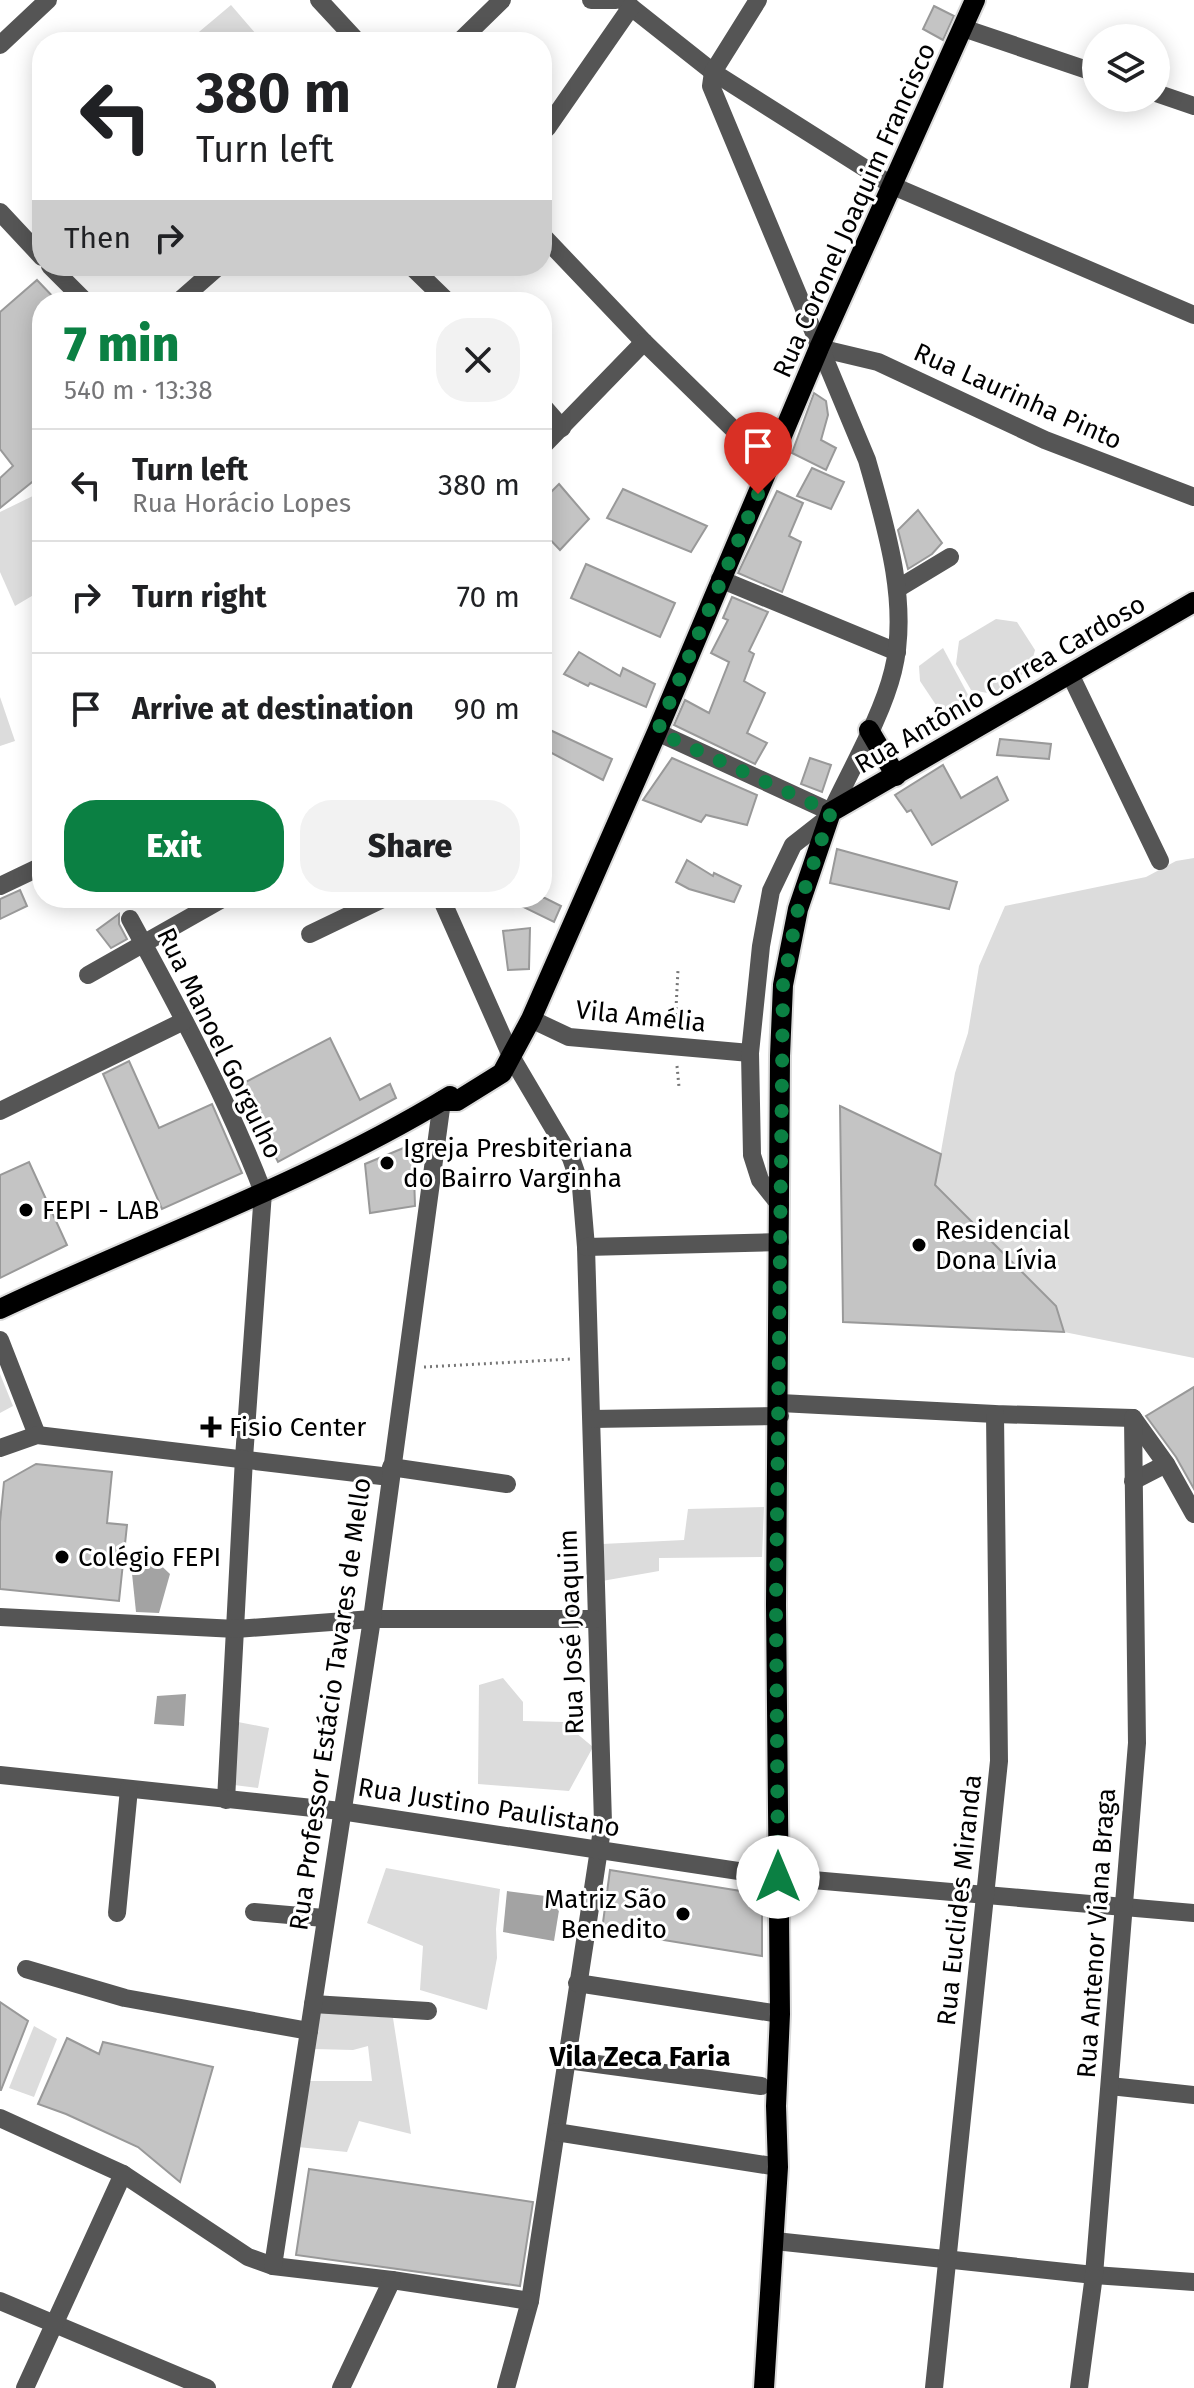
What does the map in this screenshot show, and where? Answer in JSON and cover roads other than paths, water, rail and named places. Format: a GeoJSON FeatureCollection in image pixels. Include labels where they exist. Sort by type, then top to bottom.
{"type":"FeatureCollection","features":[{"type":"Feature","properties":{"kind":"main road","name":"Rua Coronel Joaquim Francisco"},"geometry":{"type":"LineString","coordinates":[[512,1058],[657,732],[819,348],[975,0]]}},
{"type":"Feature","properties":{"kind":"main road","name":"Rua Antônio Correa Cardoso"},"geometry":{"type":"LineString","coordinates":[[831,814],[1194,602]]}},
{"type":"Feature","properties":{"kind":"main road"},"geometry":{"type":"LineString","coordinates":[[869,730],[896,776]]}},
{"type":"Feature","properties":{"kind":"main road"},"geometry":{"type":"LineString","coordinates":[[764,2388],[778,2167],[776,2106],[780,2014],[776,1605],[783,985],[798,909],[831,814]]}},
{"type":"Feature","properties":{"kind":"main road"},"geometry":{"type":"LineString","coordinates":[[0,1309],[96,1264],[290,1181],[442,1101],[457,1101],[502,1073],[512,1058]]}},
{"type":"Feature","properties":{"kind":"street"},"geometry":{"type":"LineString","coordinates":[[0,45],[48,0]]}},
{"type":"Feature","properties":{"kind":"street"},"geometry":{"type":"LineString","coordinates":[[319,0],[349,32]]}},
{"type":"Feature","properties":{"kind":"street"},"geometry":{"type":"LineString","coordinates":[[469,32],[502,0]]}},
{"type":"Feature","properties":{"kind":"street"},"geometry":{"type":"LineString","coordinates":[[591,0],[623,2],[713,72],[893,186],[1194,315]]}},
{"type":"Feature","properties":{"kind":"street"},"geometry":{"type":"LineString","coordinates":[[758,0],[713,72],[711,86],[867,460],[883,517],[897,589],[897,652],[892,674],[869,730],[831,814],[793,845],[771,891],[761,946],[750,1053],[752,1155],[760,1180],[780,1205]]}},
{"type":"Feature","properties":{"kind":"street"},"geometry":{"type":"LineString","coordinates":[[552,120],[623,2]]}},
{"type":"Feature","properties":{"kind":"street"},"geometry":{"type":"LineString","coordinates":[[963,28],[1082,68]]}},
{"type":"Feature","properties":{"kind":"street"},"geometry":{"type":"LineString","coordinates":[[1170,98],[1194,106]]}},
{"type":"Feature","properties":{"kind":"street"},"geometry":{"type":"LineString","coordinates":[[0,212],[32,246]]}},
{"type":"Feature","properties":{"kind":"street"},"geometry":{"type":"LineString","coordinates":[[552,245],[644,342],[771,466]]}},
{"type":"Feature","properties":{"kind":"street"},"geometry":{"type":"LineString","coordinates":[[60,276],[76,292]]}},
{"type":"Feature","properties":{"kind":"street"},"geometry":{"type":"LineString","coordinates":[[191,292],[208,276]]}},
{"type":"Feature","properties":{"kind":"street"},"geometry":{"type":"LineString","coordinates":[[421,276],[438,292]]}},
{"type":"Feature","properties":{"kind":"street"},"geometry":{"type":"LineString","coordinates":[[552,438],[644,342]]}},
{"type":"Feature","properties":{"kind":"street","name":"Rua Laurinha Pinto"},"geometry":{"type":"LineString","coordinates":[[819,348],[878,362],[1045,440],[1194,497]]}},
{"type":"Feature","properties":{"kind":"street"},"geometry":{"type":"LineString","coordinates":[[552,416],[562,428]]}},
{"type":"Feature","properties":{"kind":"street"},"geometry":{"type":"LineString","coordinates":[[897,589],[950,557]]}},
{"type":"Feature","properties":{"kind":"street"},"geometry":{"type":"LineString","coordinates":[[720,579],[897,652]]}},
{"type":"Feature","properties":{"kind":"street"},"geometry":{"type":"LineString","coordinates":[[1070,674],[1160,861]]}},
{"type":"Feature","properties":{"kind":"street"},"geometry":{"type":"LineString","coordinates":[[657,732],[831,814]]}},
{"type":"Feature","properties":{"kind":"street"},"geometry":{"type":"LineString","coordinates":[[0,886],[32,871]]}},
{"type":"Feature","properties":{"kind":"street"},"geometry":{"type":"LineString","coordinates":[[88,975],[206,908]]}},
{"type":"Feature","properties":{"kind":"street"},"geometry":{"type":"LineString","coordinates":[[310,934],[364,908]]}},
{"type":"Feature","properties":{"kind":"street","name":"Rua José Joaquim"},"geometry":{"type":"LineString","coordinates":[[445,908],[512,1058],[571,1158],[581,1187],[586,1247],[603,1823],[530,2301],[506,2388]]}},
{"type":"Feature","properties":{"kind":"street","name":"Rua Manoel Gorgulho"},"geometry":{"type":"LineString","coordinates":[[130,919],[184,1021],[263,1192]]}},
{"type":"Feature","properties":{"kind":"street","name":"Vila Amélia"},"geometry":{"type":"LineString","coordinates":[[531,1019],[569,1037],[750,1053]]}},
{"type":"Feature","properties":{"kind":"street"},"geometry":{"type":"LineString","coordinates":[[0,1111],[184,1021]]}},
{"type":"Feature","properties":{"kind":"street","name":"Rua Professor Estácio Tavares de Mello"},"geometry":{"type":"LineString","coordinates":[[273,2266],[372,1619],[442,1101]]}},
{"type":"Feature","properties":{"kind":"street"},"geometry":{"type":"LineString","coordinates":[[226,1800],[244,1458],[263,1192]]}},
{"type":"Feature","properties":{"kind":"street"},"geometry":{"type":"LineString","coordinates":[[586,1247],[780,1242]]}},
{"type":"Feature","properties":{"kind":"street"},"geometry":{"type":"LineString","coordinates":[[0,1340],[37,1435]]}},
{"type":"Feature","properties":{"kind":"street"},"geometry":{"type":"LineString","coordinates":[[592,1419],[780,1409],[1133,1418],[1166,1464],[1194,1514]]}},
{"type":"Feature","properties":{"kind":"street","name":"Rua Euclides Miranda"},"geometry":{"type":"LineString","coordinates":[[934,2388],[999,1761],[995,1414]]}},
{"type":"Feature","properties":{"kind":"street","name":"Rua Antenor Viana Braga"},"geometry":{"type":"LineString","coordinates":[[1079,2388],[1094,2275],[1137,1743],[1133,1418]]}},
{"type":"Feature","properties":{"kind":"street"},"geometry":{"type":"LineString","coordinates":[[0,1448],[37,1435],[507,1484]]}},
{"type":"Feature","properties":{"kind":"street"},"geometry":{"type":"LineString","coordinates":[[1133,1481],[1166,1464]]}},
{"type":"Feature","properties":{"kind":"street"},"geometry":{"type":"LineString","coordinates":[[0,1617],[236,1629],[372,1619],[595,1619]]}},
{"type":"Feature","properties":{"kind":"street","name":"Rua Justino Paulistano"},"geometry":{"type":"LineString","coordinates":[[0,1775],[341,1811],[778,1877],[1194,1913]]}},
{"type":"Feature","properties":{"kind":"street"},"geometry":{"type":"LineString","coordinates":[[117,1913],[129,1789]]}},
{"type":"Feature","properties":{"kind":"street"},"geometry":{"type":"LineString","coordinates":[[254,1912],[324,1918]]}},
{"type":"Feature","properties":{"kind":"street"},"geometry":{"type":"LineString","coordinates":[[26,1969],[125,1998],[309,2031]]}},
{"type":"Feature","properties":{"kind":"street"},"geometry":{"type":"LineString","coordinates":[[577,1983],[780,2014]]}},
{"type":"Feature","properties":{"kind":"street"},"geometry":{"type":"LineString","coordinates":[[313,2004],[428,2011]]}},
{"type":"Feature","properties":{"kind":"street"},"geometry":{"type":"LineString","coordinates":[[567,2060],[761,2086]]}},
{"type":"Feature","properties":{"kind":"street"},"geometry":{"type":"LineString","coordinates":[[1110,2086],[1194,2095]]}},
{"type":"Feature","properties":{"kind":"street"},"geometry":{"type":"LineString","coordinates":[[0,2118],[123,2174],[248,2257],[273,2266],[530,2301]]}},
{"type":"Feature","properties":{"kind":"street"},"geometry":{"type":"LineString","coordinates":[[556,2132],[778,2167]]}},
{"type":"Feature","properties":{"kind":"street"},"geometry":{"type":"LineString","coordinates":[[25,2388],[123,2174]]}},
{"type":"Feature","properties":{"kind":"street"},"geometry":{"type":"LineString","coordinates":[[775,2241],[1094,2275],[1194,2282]]}},
{"type":"Feature","properties":{"kind":"street"},"geometry":{"type":"LineString","coordinates":[[341,2388],[392,2280]]}},
{"type":"Feature","properties":{"kind":"street"},"geometry":{"type":"LineString","coordinates":[[0,2301],[207,2388]]}},
{"type":"Feature","properties":{"kind":"place","name":"Igreja Presbiteriana do Bairro Varginha"},"geometry":{"type":"Point","coordinates":[387,1163]}},
{"type":"Feature","properties":{"kind":"place","name":"FEPI - LAB"},"geometry":{"type":"Point","coordinates":[26,1210]}},
{"type":"Feature","properties":{"kind":"place","name":"Residencial Dona Lívia"},"geometry":{"type":"Point","coordinates":[919,1245]}},
{"type":"Feature","properties":{"kind":"place","name":"Fisio Center"},"geometry":{"type":"Point","coordinates":[211,1427]}},
{"type":"Feature","properties":{"kind":"place","name":"Colégio FEPI"},"geometry":{"type":"Point","coordinates":[62,1557]}},
{"type":"Feature","properties":{"kind":"place","name":"Matriz São Benedito"},"geometry":{"type":"Point","coordinates":[683,1914]}},
{"type":"Feature","properties":{"kind":"district","name":"Vila Zeca Faria"},"geometry":{"type":"Point","coordinates":[640,2056]}}]}
